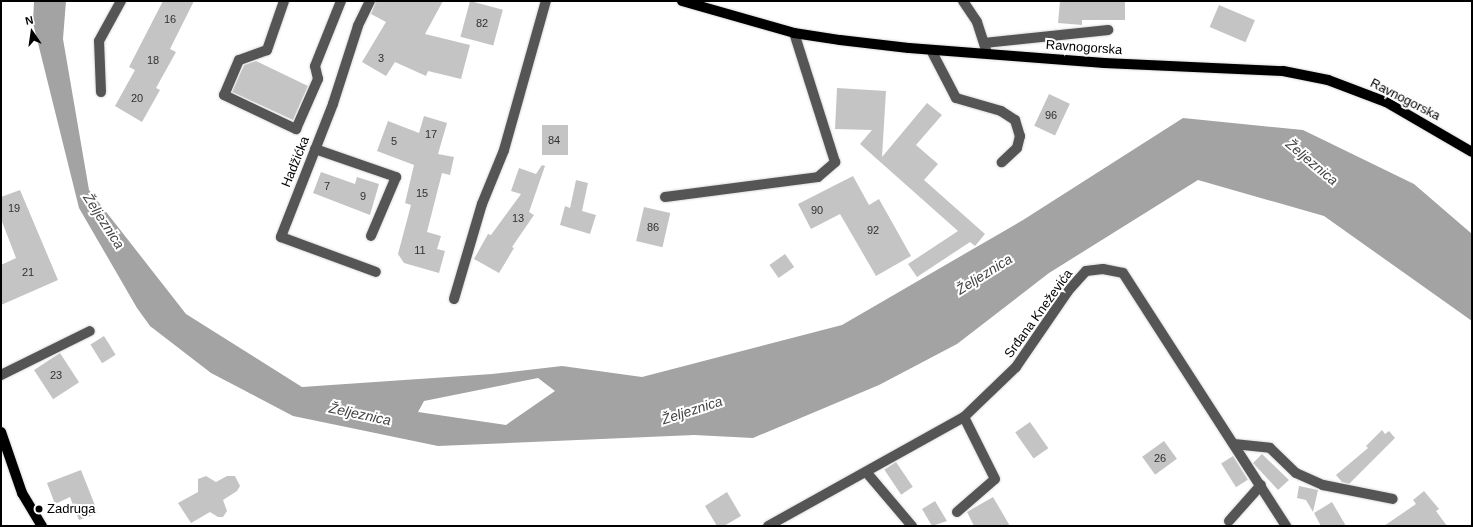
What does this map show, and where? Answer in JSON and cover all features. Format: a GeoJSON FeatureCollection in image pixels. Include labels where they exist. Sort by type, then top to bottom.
{"type":"FeatureCollection","features":[{"type":"Feature","properties":{"kind":"main road","name":"Ravnogorska"},"geometry":{"type":"LineString","coordinates":[[682,1],[794,33],[931,50],[1104,63],[1283,71],[1328,80],[1386,102],[1472,152]]}},
{"type":"Feature","properties":{"kind":"main road"},"geometry":{"type":"LineString","coordinates":[[1,432],[22,493],[42,526]]}},
{"type":"Feature","properties":{"kind":"street"},"geometry":{"type":"LineString","coordinates":[[102,92],[98,41],[121,1]]}},
{"type":"Feature","properties":{"kind":"street"},"geometry":{"type":"LineString","coordinates":[[284,1],[267,50],[239,60],[224,94],[296,129],[318,79],[315,66],[341,1]]}},
{"type":"Feature","properties":{"kind":"street","name":"Hadžićka"},"geometry":{"type":"LineString","coordinates":[[370,1],[358,26],[333,104],[281,237],[376,272]]}},
{"type":"Feature","properties":{"kind":"street"},"geometry":{"type":"LineString","coordinates":[[454,299],[482,204],[506,143],[546,1]]}},
{"type":"Feature","properties":{"kind":"street"},"geometry":{"type":"LineString","coordinates":[[962,1],[977,22],[987,54]]}},
{"type":"Feature","properties":{"kind":"street"},"geometry":{"type":"LineString","coordinates":[[984,43],[1108,30]]}},
{"type":"Feature","properties":{"kind":"street"},"geometry":{"type":"LineString","coordinates":[[665,197],[818,177],[835,162],[794,33]]}},
{"type":"Feature","properties":{"kind":"street"},"geometry":{"type":"LineString","coordinates":[[931,50],[956,98],[1001,111],[1015,120],[1020,136],[1017,148],[1002,162]]}},
{"type":"Feature","properties":{"kind":"street"},"geometry":{"type":"LineString","coordinates":[[315,149],[396,177],[371,236]]}},
{"type":"Feature","properties":{"kind":"street","name":"Srđana Kneževića"},"geometry":{"type":"LineString","coordinates":[[768,526],[964,417],[1016,367],[1068,291],[1086,271],[1103,269],[1123,273],[1286,526]]}},
{"type":"Feature","properties":{"kind":"street"},"geometry":{"type":"LineString","coordinates":[[1,374],[90,331]]}},
{"type":"Feature","properties":{"kind":"street"},"geometry":{"type":"LineString","coordinates":[[957,512],[995,479],[964,417]]}},
{"type":"Feature","properties":{"kind":"street"},"geometry":{"type":"LineString","coordinates":[[1234,444],[1270,448],[1296,473],[1324,485],[1393,499]]}},
{"type":"Feature","properties":{"kind":"street"},"geometry":{"type":"LineString","coordinates":[[867,472],[912,526]]}},
{"type":"Feature","properties":{"kind":"street"},"geometry":{"type":"LineString","coordinates":[[1229,520],[1261,485]]}},
{"type":"Feature","properties":{"kind":"water","name":"Željeznica"},"geometry":{"type":"Polygon","coordinates":[[[34,1],[66,1],[63,39],[89,190],[186,314],[302,387],[492,374],[562,366],[642,377],[842,325],[1023,220],[1183,118],[1303,130],[1414,184],[1472,234],[1472,321],[1324,216],[1198,180],[1049,273],[957,344],[879,385],[753,438],[694,435],[438,446],[293,416],[211,373],[150,326],[137,308],[79,208],[33,23],[34,1]],[[538,378],[424,401],[418,412],[506,425],[555,391],[538,378]]]}},
{"type":"Feature","properties":{"kind":"building"},"geometry":{"type":"Polygon","coordinates":[[[163,1],[194,1],[170,49],[176,52],[156,88],[160,90],[142,122],[115,106],[135,70],[129,67],[163,1]]]}},
{"type":"Feature","properties":{"kind":"building"},"geometry":{"type":"Polygon","coordinates":[[[376,1],[443,1],[425,34],[470,45],[461,79],[428,71],[426,76],[395,62],[386,76],[362,62],[386,22],[371,14],[376,1]]]}},
{"type":"Feature","properties":{"kind":"building"},"geometry":{"type":"Polygon","coordinates":[[[470,1],[503,10],[493,46],[460,37],[470,1]]]}},
{"type":"Feature","properties":{"kind":"building"},"geometry":{"type":"Polygon","coordinates":[[[1060,1],[1125,1],[1125,20],[1082,20],[1082,25],[1058,23],[1060,1]]]}},
{"type":"Feature","properties":{"kind":"building"},"geometry":{"type":"Polygon","coordinates":[[[1219,5],[1255,20],[1246,42],[1210,27],[1219,5]]]}},
{"type":"Feature","properties":{"kind":"building"},"geometry":{"type":"Polygon","coordinates":[[[256,61],[308,86],[293,120],[232,92],[244,65],[256,61]]]}},
{"type":"Feature","properties":{"kind":"building"},"geometry":{"type":"Polygon","coordinates":[[[837,88],[886,91],[882,157],[927,103],[942,115],[916,145],[938,164],[924,180],[985,234],[975,246],[970,242],[917,277],[908,264],[958,231],[860,144],[872,130],[835,129],[837,88]]]}},
{"type":"Feature","properties":{"kind":"building"},"geometry":{"type":"Polygon","coordinates":[[[1049,94],[1070,104],[1055,135],[1034,126],[1049,94]]]}},
{"type":"Feature","properties":{"kind":"building"},"geometry":{"type":"Polygon","coordinates":[[[424,116],[447,123],[438,154],[454,157],[450,175],[442,173],[427,232],[441,236],[437,249],[445,251],[439,273],[404,263],[398,254],[411,205],[405,203],[414,165],[377,151],[388,121],[419,133],[424,116]]]}},
{"type":"Feature","properties":{"kind":"building"},"geometry":{"type":"Polygon","coordinates":[[[542,125],[568,125],[568,155],[542,155],[542,125]]]}},
{"type":"Feature","properties":{"kind":"building"},"geometry":{"type":"Polygon","coordinates":[[[542,165],[545,166],[529,212],[534,215],[512,247],[514,248],[499,273],[474,259],[488,234],[491,235],[521,194],[511,191],[519,168],[536,174],[542,165]]]}},
{"type":"Feature","properties":{"kind":"building"},"geometry":{"type":"Polygon","coordinates":[[[321,172],[355,184],[357,177],[379,184],[370,215],[313,193],[321,172]]]}},
{"type":"Feature","properties":{"kind":"building"},"geometry":{"type":"Polygon","coordinates":[[[853,176],[869,205],[879,199],[911,256],[876,276],[840,214],[811,229],[798,204],[853,176]]]}},
{"type":"Feature","properties":{"kind":"building"},"geometry":{"type":"Polygon","coordinates":[[[576,180],[588,183],[582,211],[596,215],[590,234],[560,225],[565,206],[570,208],[576,180]]]}},
{"type":"Feature","properties":{"kind":"building"},"geometry":{"type":"Polygon","coordinates":[[[20,190],[58,280],[1,305],[1,265],[16,258],[1,219],[1,197],[20,190]]]}},
{"type":"Feature","properties":{"kind":"building"},"geometry":{"type":"Polygon","coordinates":[[[644,207],[670,213],[662,247],[636,241],[644,207]]]}},
{"type":"Feature","properties":{"kind":"building"},"geometry":{"type":"Polygon","coordinates":[[[785,254],[794,267],[779,278],[769,265],[785,254]]]}},
{"type":"Feature","properties":{"kind":"building"},"geometry":{"type":"Polygon","coordinates":[[[104,336],[116,355],[102,363],[90,344],[104,336]]]}},
{"type":"Feature","properties":{"kind":"building"},"geometry":{"type":"Polygon","coordinates":[[[60,353],[79,382],[53,399],[34,370],[60,353]]]}},
{"type":"Feature","properties":{"kind":"building"},"geometry":{"type":"Polygon","coordinates":[[[1030,422],[1048,448],[1034,459],[1015,432],[1030,422]]]}},
{"type":"Feature","properties":{"kind":"building"},"geometry":{"type":"Polygon","coordinates":[[[1382,430],[1385,434],[1389,431],[1395,438],[1349,484],[1342,482],[1336,475],[1368,448],[1366,446],[1382,430]]]}},
{"type":"Feature","properties":{"kind":"building"},"geometry":{"type":"Polygon","coordinates":[[[1164,441],[1177,459],[1155,475],[1142,457],[1164,441]]]}},
{"type":"Feature","properties":{"kind":"building"},"geometry":{"type":"Polygon","coordinates":[[[1262,454],[1289,480],[1278,490],[1253,463],[1262,454]]]}},
{"type":"Feature","properties":{"kind":"building"},"geometry":{"type":"Polygon","coordinates":[[[1233,456],[1248,480],[1236,487],[1221,463],[1233,456]]]}},
{"type":"Feature","properties":{"kind":"building"},"geometry":{"type":"Polygon","coordinates":[[[896,462],[913,487],[901,495],[884,470],[896,462]]]}},
{"type":"Feature","properties":{"kind":"building"},"geometry":{"type":"Polygon","coordinates":[[[81,470],[98,513],[79,520],[70,497],[55,504],[47,483],[81,470]]]}},
{"type":"Feature","properties":{"kind":"building"},"geometry":{"type":"Polygon","coordinates":[[[206,476],[216,482],[227,476],[235,476],[240,486],[237,491],[223,500],[227,511],[223,517],[218,517],[210,512],[191,523],[178,503],[198,492],[198,479],[206,476]]]}},
{"type":"Feature","properties":{"kind":"building"},"geometry":{"type":"Polygon","coordinates":[[[1299,486],[1318,490],[1313,512],[1306,500],[1297,498],[1299,486]]]}},
{"type":"Feature","properties":{"kind":"building"},"geometry":{"type":"Polygon","coordinates":[[[1424,491],[1439,509],[1436,511],[1447,526],[1384,526],[1416,504],[1413,500],[1424,491]]]}},
{"type":"Feature","properties":{"kind":"building"},"geometry":{"type":"Polygon","coordinates":[[[727,492],[741,516],[724,526],[717,526],[705,506],[727,492]]]}},
{"type":"Feature","properties":{"kind":"building"},"geometry":{"type":"Polygon","coordinates":[[[993,497],[1010,526],[974,526],[967,512],[993,497]]]}},
{"type":"Feature","properties":{"kind":"building"},"geometry":{"type":"Polygon","coordinates":[[[935,501],[947,521],[932,526],[922,509],[935,501]]]}},
{"type":"Feature","properties":{"kind":"building"},"geometry":{"type":"Polygon","coordinates":[[[1332,502],[1346,526],[1321,526],[1314,513],[1332,502]]]}},
{"type":"Feature","properties":{"kind":"place","name":"Zadruga"},"geometry":{"type":"Point","coordinates":[39,509]}}]}
